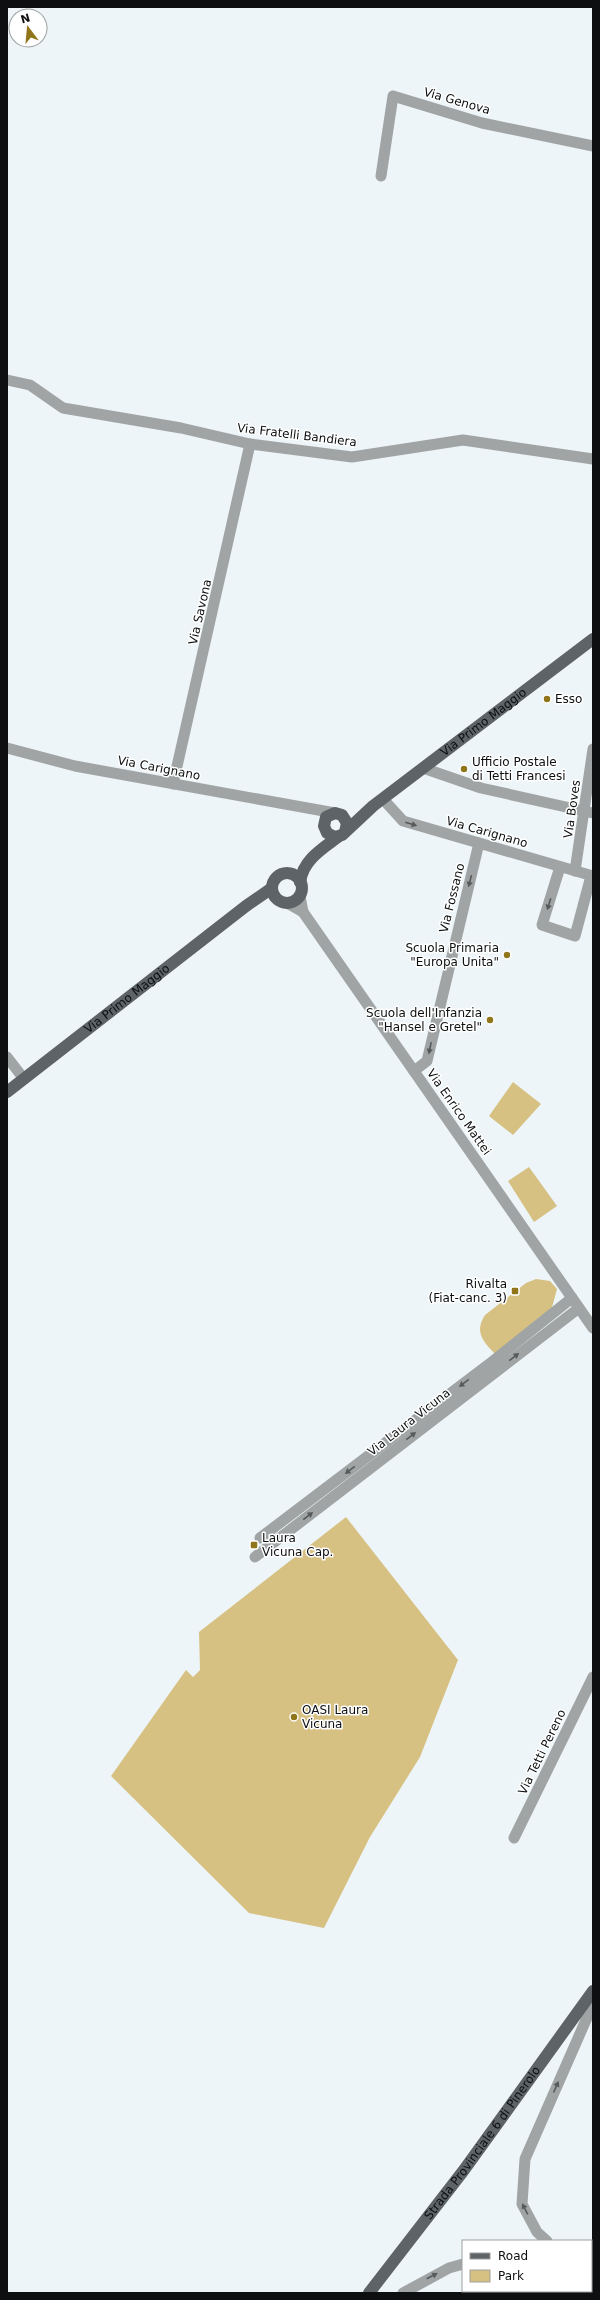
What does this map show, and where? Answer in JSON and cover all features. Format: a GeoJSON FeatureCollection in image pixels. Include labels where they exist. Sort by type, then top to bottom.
{"type":"FeatureCollection","features":[{"type":"Feature","properties":{"kind":"main road","name":"Via Primo Maggio"},"geometry":{"type":"LineString","coordinates":[[300,882],[305,865],[318,852],[342,834],[378,802],[593,639]]}},
{"type":"Feature","properties":{"kind":"main road","name":"Via Primo Maggio"},"geometry":{"type":"LineString","coordinates":[[338,814],[378,802]]}},
{"type":"Feature","properties":{"kind":"main road"},"geometry":{"type":"LineString","coordinates":[[288,874],[293,875],[302,886],[300,896],[292,902],[279,897],[276,879],[288,874],[320,840],[326,817],[338,814],[348,823],[342,834],[329,835],[324,829]]}},
{"type":"Feature","properties":{"kind":"main road","name":"Via Primo Maggio"},"geometry":{"type":"LineString","coordinates":[[7,1092],[246,906],[279,897]]}},
{"type":"Feature","properties":{"kind":"main road","name":"Strada Provinciale 6 di Pinerolo"},"geometry":{"type":"LineString","coordinates":[[369,2293],[464,2170],[593,1991]]}},
{"type":"Feature","properties":{"kind":"street","name":"Via Genova"},"geometry":{"type":"LineString","coordinates":[[381,176],[393,96],[482,123],[593,146]]}},
{"type":"Feature","properties":{"kind":"street","name":"Via Fratelli Bandiera"},"geometry":{"type":"LineString","coordinates":[[7,380],[30,385],[64,408],[181,428],[250,444],[352,457],[463,440],[593,459]]}},
{"type":"Feature","properties":{"kind":"street","name":"Via Savona"},"geometry":{"type":"LineString","coordinates":[[173,784],[250,444]]}},
{"type":"Feature","properties":{"kind":"street","name":"Via Carignano"},"geometry":{"type":"LineString","coordinates":[[7,748],[75,766],[338,814]]}},
{"type":"Feature","properties":{"kind":"street","name":"Via Boves"},"geometry":{"type":"LineString","coordinates":[[575,871],[589,812],[593,750]]}},
{"type":"Feature","properties":{"kind":"street"},"geometry":{"type":"LineString","coordinates":[[423,768],[481,788],[589,812]]}},
{"type":"Feature","properties":{"kind":"street","name":"Via Carignano"},"geometry":{"type":"LineString","coordinates":[[378,802],[403,821],[592,876]]}},
{"type":"Feature","properties":{"kind":"street"},"geometry":{"type":"LineString","coordinates":[[307,809],[320,819],[324,829]]}},
{"type":"Feature","properties":{"kind":"street","name":"Via Fossano"},"geometry":{"type":"LineString","coordinates":[[414,1071],[427,1061],[479,843]]}},
{"type":"Feature","properties":{"kind":"street"},"geometry":{"type":"LineString","coordinates":[[560,867],[542,925],[575,936],[592,876]]}},
{"type":"Feature","properties":{"kind":"street","name":"Via Enrico Mattei"},"geometry":{"type":"LineString","coordinates":[[300,896],[303,912]]}},
{"type":"Feature","properties":{"kind":"street","name":"Via Enrico Mattei"},"geometry":{"type":"LineString","coordinates":[[279,897],[303,912],[593,1328]]}},
{"type":"Feature","properties":{"kind":"street"},"geometry":{"type":"LineString","coordinates":[[7,1057],[24,1079]]}},
{"type":"Feature","properties":{"kind":"street","name":"Via Laura Vicuna"},"geometry":{"type":"LineString","coordinates":[[260,1538],[488,1365],[572,1298]]}},
{"type":"Feature","properties":{"kind":"street","name":"Via Laura Vicuna"},"geometry":{"type":"LineString","coordinates":[[255,1557],[579,1308]]}},
{"type":"Feature","properties":{"kind":"street","name":"Via Tetti Pereno"},"geometry":{"type":"LineString","coordinates":[[514,1838],[593,1676]]}},
{"type":"Feature","properties":{"kind":"street"},"geometry":{"type":"LineString","coordinates":[[546,2240],[537,2232],[522,2204],[525,2159],[593,2004]]}},
{"type":"Feature","properties":{"kind":"street"},"geometry":{"type":"LineString","coordinates":[[403,2293],[449,2268],[462,2264]]}},
{"type":"Feature","properties":{"kind":"green space"},"geometry":{"type":"Polygon","coordinates":[[[513,1082],[541,1104],[513,1135],[489,1116],[513,1082]]]}},
{"type":"Feature","properties":{"kind":"green space"},"geometry":{"type":"Polygon","coordinates":[[[529,1167],[557,1206],[534,1222],[508,1181],[529,1167]]]}},
{"type":"Feature","properties":{"kind":"green space"},"geometry":{"type":"Polygon","coordinates":[[[536,1279],[550,1281],[557,1289],[551,1311],[495,1354],[481,1336],[480,1326],[485,1315],[526,1283],[536,1279]]]}},
{"type":"Feature","properties":{"kind":"green space","name":"OASI Laura Vicuna"},"geometry":{"type":"Polygon","coordinates":[[[346,1517],[458,1660],[420,1757],[370,1837],[324,1928],[249,1913],[111,1776],[186,1670],[193,1677],[200,1670],[199,1632],[346,1517]]]}},
{"type":"Feature","properties":{"kind":"place","name":"Esso"},"geometry":{"type":"Point","coordinates":[547,699]}},
{"type":"Feature","properties":{"kind":"place","name":"Ufficio Postale di Tetti Francesi"},"geometry":{"type":"Point","coordinates":[464,769]}},
{"type":"Feature","properties":{"kind":"place","name":"Scuola Primaria \"Europa Unita\""},"geometry":{"type":"Point","coordinates":[507,955]}},
{"type":"Feature","properties":{"kind":"place","name":"Scuola dell'Infanzia \"Hansel e Gretel\""},"geometry":{"type":"Point","coordinates":[490,1020]}},
{"type":"Feature","properties":{"kind":"place","name":"Rivalta (Fiat-canc. 3)"},"geometry":{"type":"Point","coordinates":[515,1291]}},
{"type":"Feature","properties":{"kind":"place","name":"Laura Vicuna Cap."},"geometry":{"type":"Point","coordinates":[254,1545]}},
{"type":"Feature","properties":{"kind":"place","name":"OASI Laura Vicuna"},"geometry":{"type":"Point","coordinates":[294,1717]}}]}
